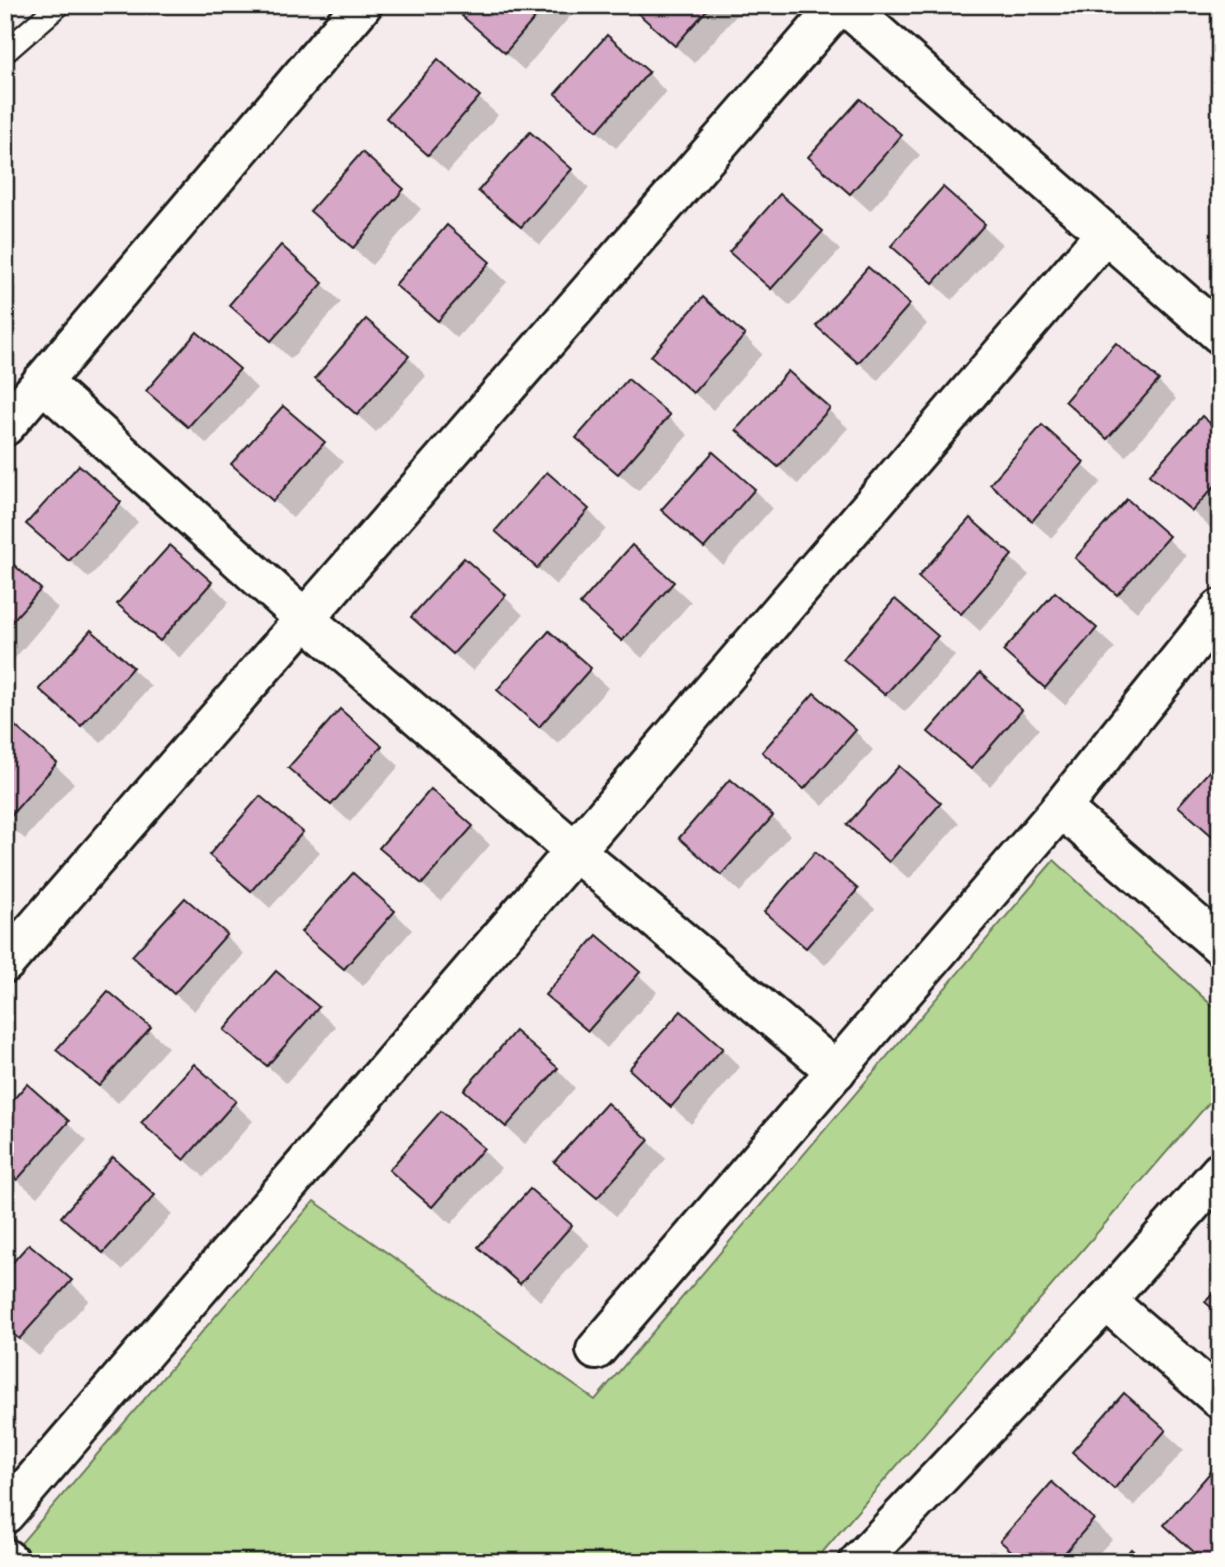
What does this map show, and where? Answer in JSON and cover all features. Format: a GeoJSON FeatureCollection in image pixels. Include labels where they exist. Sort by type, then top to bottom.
{"type":"FeatureCollection","features":[{"type":"Feature","properties":{"kind":"street"},"geometry":{"type":"LineString","coordinates":[[5,426],[362,5]]}},
{"type":"Feature","properties":{"kind":"street"},"geometry":{"type":"LineString","coordinates":[[5,963],[839,5]]}},
{"type":"Feature","properties":{"kind":"street"},"geometry":{"type":"LineString","coordinates":[[845,5],[1220,334]]}},
{"type":"Feature","properties":{"kind":"street"},"geometry":{"type":"LineString","coordinates":[[5,1514],[1105,234]]}},
{"type":"Feature","properties":{"kind":"street"},"geometry":{"type":"LineString","coordinates":[[42,382],[305,619],[836,1071]]}},
{"type":"Feature","properties":{"kind":"street"},"geometry":{"type":"LineString","coordinates":[[596,1350],[1061,807],[1220,609]]}},
{"type":"Feature","properties":{"kind":"street"},"geometry":{"type":"LineString","coordinates":[[1061,807],[1220,944]]}},
{"type":"Feature","properties":{"kind":"street"},"geometry":{"type":"LineString","coordinates":[[859,1562],[1106,1301],[1220,1172]]}},
{"type":"Feature","properties":{"kind":"street"},"geometry":{"type":"LineString","coordinates":[[1106,1301],[1220,1399]]}},
{"type":"Feature","properties":{"kind":"street"},"geometry":{"type":"LineString","coordinates":[[5,1558],[10,1562]]}},
{"type":"Feature","properties":{"kind":"lane"},"geometry":{"type":"LineString","coordinates":[[5,52],[59,5]]}},
{"type":"Feature","properties":{"kind":"green space"},"geometry":{"type":"Polygon","coordinates":[[[1054,860],[1220,1013],[1220,1090],[814,1562],[5,1562],[314,1201],[595,1400],[1054,860]]]}},
{"type":"Feature","properties":{"kind":"building"},"geometry":{"type":"Polygon","coordinates":[[[472,5],[546,5],[505,53],[462,16],[472,5]]]}},
{"type":"Feature","properties":{"kind":"building"},"geometry":{"type":"Polygon","coordinates":[[[637,5],[711,5],[675,46],[633,9],[637,5]]]}},
{"type":"Feature","properties":{"kind":"building"},"geometry":{"type":"Polygon","coordinates":[[[607,35],[649,72],[597,131],[555,94],[607,35]]]}},
{"type":"Feature","properties":{"kind":"building"},"geometry":{"type":"Polygon","coordinates":[[[438,59],[480,96],[428,155],[386,118],[438,59]]]}},
{"type":"Feature","properties":{"kind":"building"},"geometry":{"type":"Polygon","coordinates":[[[860,99],[902,135],[850,194],[808,157],[860,99]]]}},
{"type":"Feature","properties":{"kind":"building"},"geometry":{"type":"Polygon","coordinates":[[[530,132],[572,169],[521,227],[478,191],[530,132]]]}},
{"type":"Feature","properties":{"kind":"building"},"geometry":{"type":"Polygon","coordinates":[[[362,152],[404,189],[353,248],[310,211],[362,152]]]}},
{"type":"Feature","properties":{"kind":"building"},"geometry":{"type":"Polygon","coordinates":[[[943,187],[985,224],[933,283],[891,246],[943,187]]]}},
{"type":"Feature","properties":{"kind":"building"},"geometry":{"type":"Polygon","coordinates":[[[780,194],[823,231],[771,289],[729,252],[780,194]]]}},
{"type":"Feature","properties":{"kind":"building"},"geometry":{"type":"Polygon","coordinates":[[[447,225],[490,262],[438,321],[395,285],[447,225]]]}},
{"type":"Feature","properties":{"kind":"building"},"geometry":{"type":"Polygon","coordinates":[[[281,245],[323,283],[271,341],[229,305],[281,245]]]}},
{"type":"Feature","properties":{"kind":"building"},"geometry":{"type":"Polygon","coordinates":[[[868,267],[910,304],[858,363],[816,326],[868,267]]]}},
{"type":"Feature","properties":{"kind":"building"},"geometry":{"type":"Polygon","coordinates":[[[703,297],[745,335],[693,393],[651,356],[703,297]]]}},
{"type":"Feature","properties":{"kind":"building"},"geometry":{"type":"Polygon","coordinates":[[[366,319],[409,356],[357,415],[315,378],[366,319]]]}},
{"type":"Feature","properties":{"kind":"building"},"geometry":{"type":"Polygon","coordinates":[[[197,332],[240,369],[188,427],[146,391],[197,332]]]}},
{"type":"Feature","properties":{"kind":"building"},"geometry":{"type":"Polygon","coordinates":[[[1116,343],[1159,380],[1107,439],[1065,401],[1116,343]]]}},
{"type":"Feature","properties":{"kind":"building"},"geometry":{"type":"Polygon","coordinates":[[[788,371],[830,408],[778,467],[736,430],[788,371]]]}},
{"type":"Feature","properties":{"kind":"building"},"geometry":{"type":"Polygon","coordinates":[[[628,379],[670,415],[618,474],[576,438],[628,379]]]}},
{"type":"Feature","properties":{"kind":"building"},"geometry":{"type":"Polygon","coordinates":[[[283,406],[325,442],[273,501],[231,464],[283,406]]]}},
{"type":"Feature","properties":{"kind":"building"},"geometry":{"type":"Polygon","coordinates":[[[1202,416],[1220,432],[1220,480],[1192,511],[1149,475],[1202,416]]]}},
{"type":"Feature","properties":{"kind":"building"},"geometry":{"type":"Polygon","coordinates":[[[1042,425],[1084,462],[1032,521],[990,484],[1042,425]]]}},
{"type":"Feature","properties":{"kind":"building"},"geometry":{"type":"Polygon","coordinates":[[[713,452],[755,489],[704,548],[661,510],[713,452]]]}},
{"type":"Feature","properties":{"kind":"building"},"geometry":{"type":"Polygon","coordinates":[[[79,465],[121,502],[69,561],[26,524],[79,465]]]}},
{"type":"Feature","properties":{"kind":"building"},"geometry":{"type":"Polygon","coordinates":[[[547,472],[589,509],[537,568],[495,531],[547,472]]]}},
{"type":"Feature","properties":{"kind":"building"},"geometry":{"type":"Polygon","coordinates":[[[1127,499],[1169,536],[1117,595],[1075,558],[1127,499]]]}},
{"type":"Feature","properties":{"kind":"building"},"geometry":{"type":"Polygon","coordinates":[[[970,518],[1012,555],[961,614],[918,577],[970,518]]]}},
{"type":"Feature","properties":{"kind":"building"},"geometry":{"type":"Polygon","coordinates":[[[170,545],[212,582],[160,641],[117,604],[170,545]]]}},
{"type":"Feature","properties":{"kind":"building"},"geometry":{"type":"Polygon","coordinates":[[[632,545],[674,582],[622,641],[580,604],[632,545]]]}},
{"type":"Feature","properties":{"kind":"building"},"geometry":{"type":"Polygon","coordinates":[[[5,557],[41,589],[5,629],[5,557]]]}},
{"type":"Feature","properties":{"kind":"building"},"geometry":{"type":"Polygon","coordinates":[[[464,558],[506,595],[453,654],[411,617],[464,558]]]}},
{"type":"Feature","properties":{"kind":"building"},"geometry":{"type":"Polygon","coordinates":[[[1055,592],[1097,628],[1045,688],[1003,651],[1055,592]]]}},
{"type":"Feature","properties":{"kind":"building"},"geometry":{"type":"Polygon","coordinates":[[[895,599],[938,636],[885,695],[843,659],[895,599]]]}},
{"type":"Feature","properties":{"kind":"building"},"geometry":{"type":"Polygon","coordinates":[[[91,630],[133,667],[81,726],[39,689],[91,630]]]}},
{"type":"Feature","properties":{"kind":"building"},"geometry":{"type":"Polygon","coordinates":[[[549,631],[591,668],[539,727],[497,690],[549,631]]]}},
{"type":"Feature","properties":{"kind":"building"},"geometry":{"type":"Polygon","coordinates":[[[980,673],[1022,710],[971,769],[928,732],[980,673]]]}},
{"type":"Feature","properties":{"kind":"building"},"geometry":{"type":"Polygon","coordinates":[[[814,693],[856,730],[804,789],[762,752],[814,693]]]}},
{"type":"Feature","properties":{"kind":"building"},"geometry":{"type":"Polygon","coordinates":[[[340,709],[382,746],[331,805],[288,768],[340,709]]]}},
{"type":"Feature","properties":{"kind":"building"},"geometry":{"type":"Polygon","coordinates":[[[15,726],[57,763],[5,822],[5,737],[15,726]]]}},
{"type":"Feature","properties":{"kind":"building"},"geometry":{"type":"Polygon","coordinates":[[[1220,759],[1220,843],[1178,806],[1220,759]]]}},
{"type":"Feature","properties":{"kind":"building"},"geometry":{"type":"Polygon","coordinates":[[[899,766],[941,803],[889,862],[847,825],[899,766]]]}},
{"type":"Feature","properties":{"kind":"building"},"geometry":{"type":"Polygon","coordinates":[[[730,779],[773,816],[721,875],[679,838],[730,779]]]}},
{"type":"Feature","properties":{"kind":"building"},"geometry":{"type":"Polygon","coordinates":[[[431,789],[473,826],[422,884],[379,848],[431,789]]]}},
{"type":"Feature","properties":{"kind":"building"},"geometry":{"type":"Polygon","coordinates":[[[260,796],[303,832],[251,891],[209,855],[260,796]]]}},
{"type":"Feature","properties":{"kind":"building"},"geometry":{"type":"Polygon","coordinates":[[[815,852],[858,889],[806,948],[764,912],[815,852]]]}},
{"type":"Feature","properties":{"kind":"building"},"geometry":{"type":"Polygon","coordinates":[[[353,873],[395,911],[344,969],[301,932],[353,873]]]}},
{"type":"Feature","properties":{"kind":"building"},"geometry":{"type":"Polygon","coordinates":[[[185,898],[227,934],[174,994],[132,956],[185,898]]]}},
{"type":"Feature","properties":{"kind":"building"},"geometry":{"type":"Polygon","coordinates":[[[597,935],[640,972],[588,1031],[545,995],[597,935]]]}},
{"type":"Feature","properties":{"kind":"building"},"geometry":{"type":"Polygon","coordinates":[[[276,971],[319,1007],[267,1066],[224,1030],[276,971]]]}},
{"type":"Feature","properties":{"kind":"building"},"geometry":{"type":"Polygon","coordinates":[[[108,991],[151,1027],[99,1086],[56,1050],[108,991]]]}},
{"type":"Feature","properties":{"kind":"building"},"geometry":{"type":"Polygon","coordinates":[[[681,1011],[723,1048],[671,1107],[629,1069],[681,1011]]]}},
{"type":"Feature","properties":{"kind":"building"},"geometry":{"type":"Polygon","coordinates":[[[515,1031],[558,1068],[506,1127],[464,1090],[515,1031]]]}},
{"type":"Feature","properties":{"kind":"building"},"geometry":{"type":"Polygon","coordinates":[[[194,1064],[236,1101],[184,1160],[141,1123],[194,1064]]]}},
{"type":"Feature","properties":{"kind":"building"},"geometry":{"type":"Polygon","coordinates":[[[27,1084],[69,1121],[17,1180],[5,1169],[5,1109],[27,1084]]]}},
{"type":"Feature","properties":{"kind":"building"},"geometry":{"type":"Polygon","coordinates":[[[607,1103],[649,1140],[597,1198],[554,1162],[607,1103]]]}},
{"type":"Feature","properties":{"kind":"building"},"geometry":{"type":"Polygon","coordinates":[[[441,1111],[484,1148],[432,1207],[389,1170],[441,1111]]]}},
{"type":"Feature","properties":{"kind":"building"},"geometry":{"type":"Polygon","coordinates":[[[113,1157],[155,1195],[103,1253],[61,1217],[113,1157]]]}},
{"type":"Feature","properties":{"kind":"building"},"geometry":{"type":"Polygon","coordinates":[[[530,1189],[572,1225],[520,1284],[478,1247],[530,1189]]]}},
{"type":"Feature","properties":{"kind":"building"},"geometry":{"type":"Polygon","coordinates":[[[29,1244],[72,1280],[19,1339],[5,1327],[5,1271],[29,1244]]]}},
{"type":"Feature","properties":{"kind":"building"},"geometry":{"type":"Polygon","coordinates":[[[1220,1286],[1220,1315],[1205,1302],[1220,1286]]]}},
{"type":"Feature","properties":{"kind":"building"},"geometry":{"type":"Polygon","coordinates":[[[1124,1393],[1166,1430],[1114,1489],[1072,1452],[1124,1393]]]}},
{"type":"Feature","properties":{"kind":"building"},"geometry":{"type":"Polygon","coordinates":[[[1216,1466],[1220,1470],[1220,1547],[1205,1562],[1164,1525],[1216,1466]]]}},
{"type":"Feature","properties":{"kind":"building"},"geometry":{"type":"Polygon","coordinates":[[[1052,1482],[1094,1519],[1057,1562],[1024,1562],[1000,1541],[1052,1482]]]}},
{"type":"Feature","properties":{"kind":"building"},"geometry":{"type":"Polygon","coordinates":[[[1131,1549],[1145,1562],[1120,1562],[1131,1549]]]}}]}
